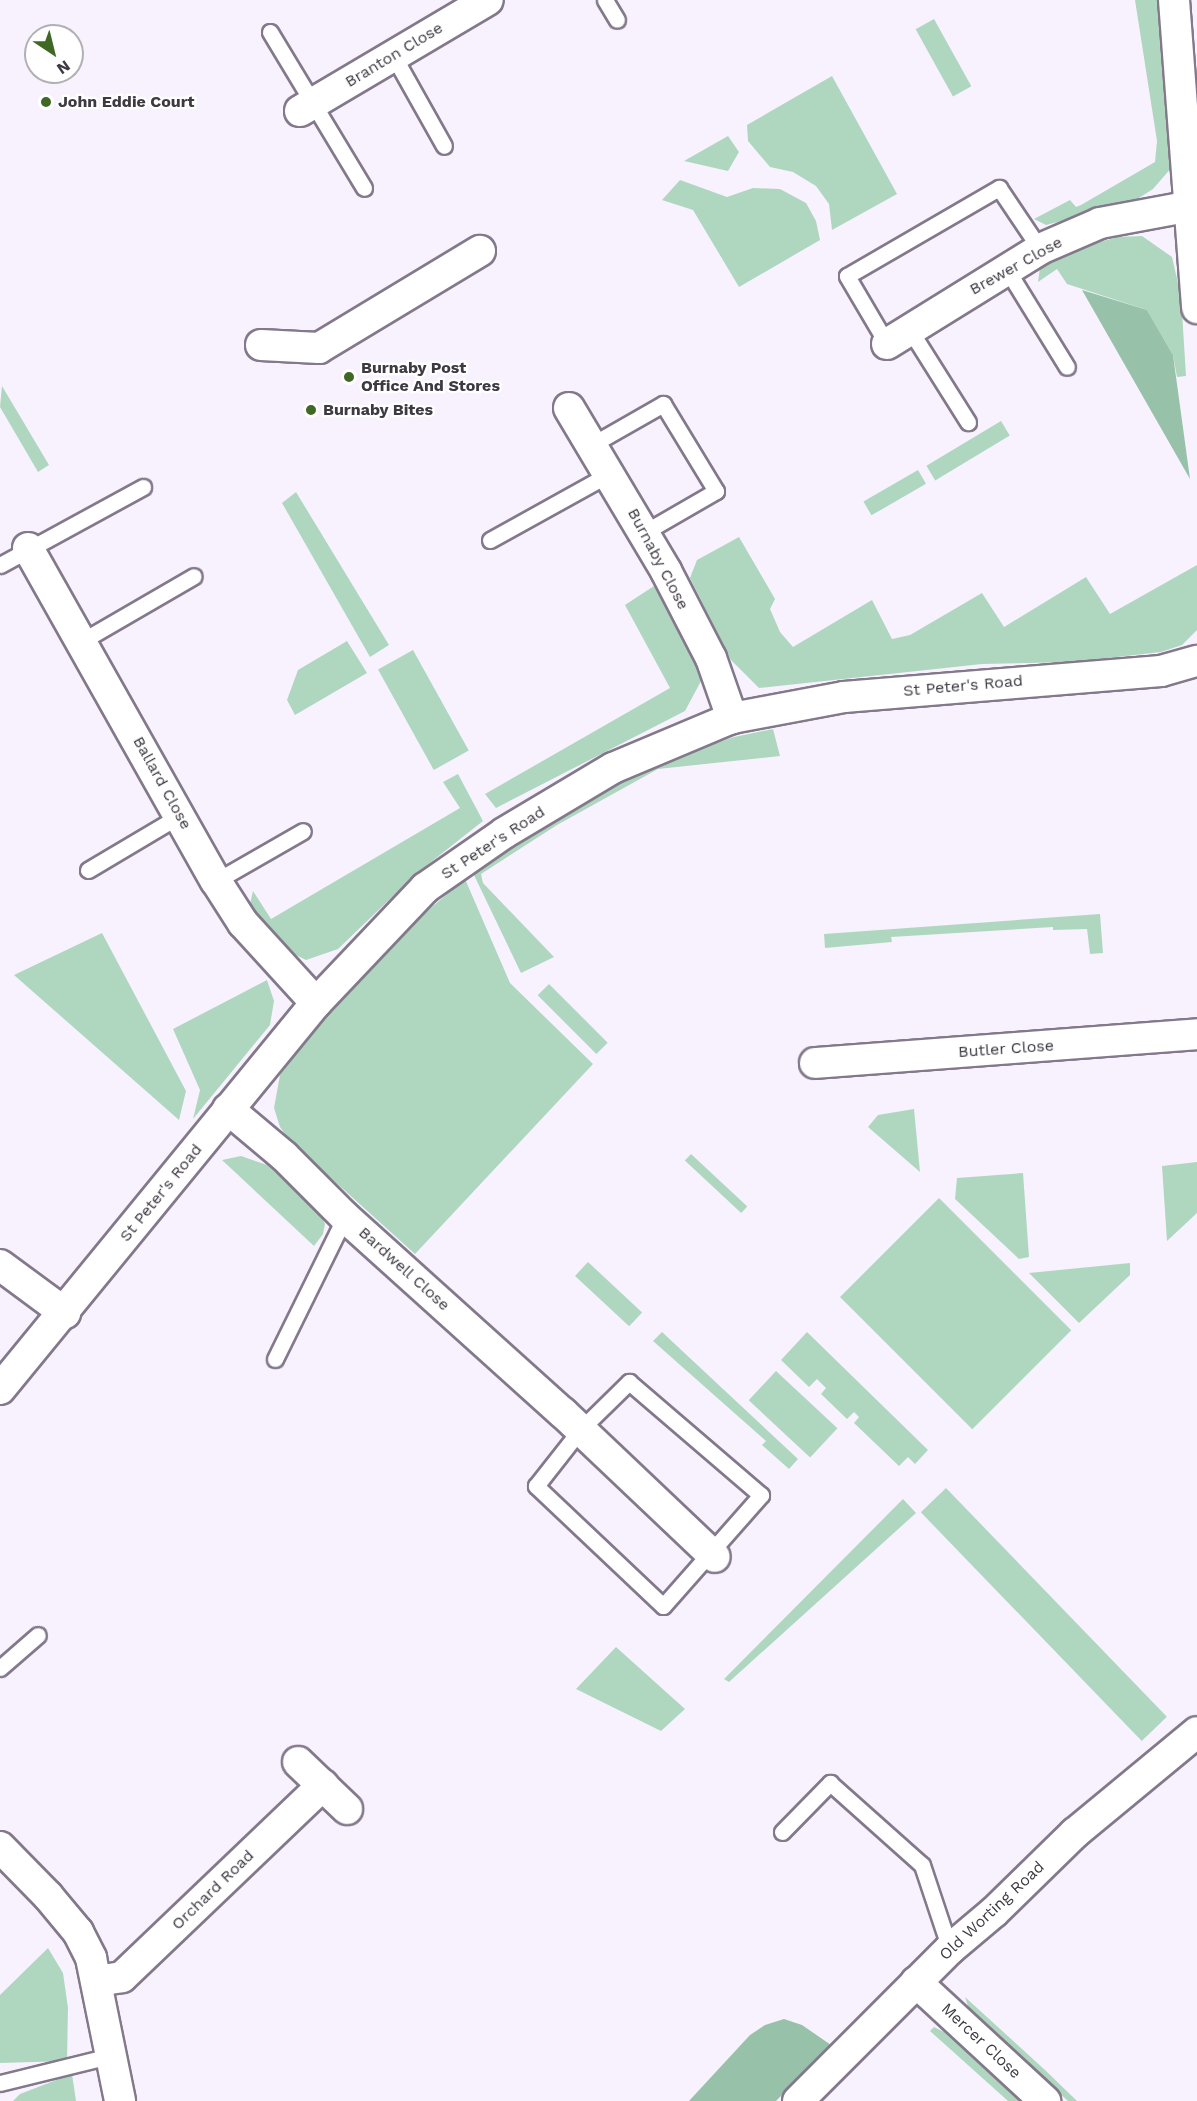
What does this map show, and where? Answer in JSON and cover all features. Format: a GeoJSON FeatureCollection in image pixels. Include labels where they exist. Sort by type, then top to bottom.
{"type":"FeatureCollection","features":[{"type":"Feature","properties":{"kind":"street"},"geometry":{"type":"LineString","coordinates":[[1174,0],[1197,308]]}},
{"type":"Feature","properties":{"kind":"street","name":"Branton Close"},"geometry":{"type":"LineString","coordinates":[[306,107],[478,2]]}},
{"type":"Feature","properties":{"kind":"street","name":"Brewer Close"},"geometry":{"type":"LineString","coordinates":[[898,337],[1005,268],[1040,249],[1100,223],[1191,206]]}},
{"type":"Feature","properties":{"kind":"street"},"geometry":{"type":"LineString","coordinates":[[261,345],[319,348],[480,251]]}},
{"type":"Feature","properties":{"kind":"street","name":"Burnaby Close"},"geometry":{"type":"LineString","coordinates":[[569,408],[611,473],[645,532],[711,658],[732,718]]}},
{"type":"Feature","properties":{"kind":"street","name":"Ballard Close"},"geometry":{"type":"LineString","coordinates":[[28,548],[216,881],[243,923],[316,1003]]}},
{"type":"Feature","properties":{"kind":"street","name":"St Peter's Road"},"geometry":{"type":"LineString","coordinates":[[0,1389],[65,1313],[316,1003],[425,888],[504,833],[613,768],[732,718],[843,697],[1161,671],[1197,661]]}},
{"type":"Feature","properties":{"kind":"street","name":"Butler Close"},"geometry":{"type":"LineString","coordinates":[[815,1063],[1197,1034]]}},
{"type":"Feature","properties":{"kind":"street","name":"Bardwell Close"},"geometry":{"type":"LineString","coordinates":[[228,1109],[284,1156],[345,1217],[580,1430],[712,1555]]}},
{"type":"Feature","properties":{"kind":"street"},"geometry":{"type":"LineString","coordinates":[[0,1265],[65,1313]]}},
{"type":"Feature","properties":{"kind":"street","name":"Old Worting Road"},"geometry":{"type":"LineString","coordinates":[[798,2101],[950,1949],[994,1912],[1075,1833],[1197,1732]]}},
{"type":"Feature","properties":{"kind":"street"},"geometry":{"type":"LineString","coordinates":[[298,1762],[347,1809]]}},
{"type":"Feature","properties":{"kind":"street","name":"Orchard Road"},"geometry":{"type":"LineString","coordinates":[[97,1981],[122,1977],[323,1785]]}},
{"type":"Feature","properties":{"kind":"street"},"geometry":{"type":"LineString","coordinates":[[0,1847],[78,1932],[92,1958],[114,2055],[120,2101]]}},
{"type":"Feature","properties":{"kind":"street","name":"Mercer Close"},"geometry":{"type":"LineString","coordinates":[[916,1982],[1045,2101]]}},
{"type":"Feature","properties":{"kind":"lane"},"geometry":{"type":"LineString","coordinates":[[605,0],[616,20]]}},
{"type":"Feature","properties":{"kind":"lane"},"geometry":{"type":"LineString","coordinates":[[270,32],[306,107],[364,188]]}},
{"type":"Feature","properties":{"kind":"lane"},"geometry":{"type":"LineString","coordinates":[[393,55],[444,146]]}},
{"type":"Feature","properties":{"kind":"lane"},"geometry":{"type":"LineString","coordinates":[[968,422],[847,276],[999,188],[1040,249]]}},
{"type":"Feature","properties":{"kind":"lane"},"geometry":{"type":"LineString","coordinates":[[1005,268],[1067,367]]}},
{"type":"Feature","properties":{"kind":"lane"},"geometry":{"type":"LineString","coordinates":[[593,444],[663,404],[716,491],[645,532]]}},
{"type":"Feature","properties":{"kind":"lane"},"geometry":{"type":"LineString","coordinates":[[490,540],[611,473]]}},
{"type":"Feature","properties":{"kind":"lane"},"geometry":{"type":"LineString","coordinates":[[0,565],[143,487]]}},
{"type":"Feature","properties":{"kind":"lane"},"geometry":{"type":"LineString","coordinates":[[82,641],[194,576]]}},
{"type":"Feature","properties":{"kind":"lane"},"geometry":{"type":"LineString","coordinates":[[88,870],[179,816]]}},
{"type":"Feature","properties":{"kind":"lane"},"geometry":{"type":"LineString","coordinates":[[216,881],[303,831]]}},
{"type":"Feature","properties":{"kind":"lane"},"geometry":{"type":"LineString","coordinates":[[275,1359],[345,1217]]}},
{"type":"Feature","properties":{"kind":"lane"},"geometry":{"type":"LineString","coordinates":[[629,1382],[761,1495],[712,1555],[663,1606],[536,1486],[580,1430],[629,1382]]}},
{"type":"Feature","properties":{"kind":"lane"},"geometry":{"type":"LineString","coordinates":[[0,1668],[38,1635]]}},
{"type":"Feature","properties":{"kind":"lane"},"geometry":{"type":"LineString","coordinates":[[782,1832],[830,1783],[922,1865],[950,1949]]}},
{"type":"Feature","properties":{"kind":"lane"},"geometry":{"type":"LineString","coordinates":[[0,2087],[114,2055]]}},
{"type":"Feature","properties":{"kind":"green space"},"geometry":{"type":"Polygon","coordinates":[[[1135,0],[1163,0],[1172,167],[1153,189],[1131,203],[1046,225],[1034,219],[1070,200],[1076,207],[1081,205],[1155,162],[1157,141],[1135,0]]]}},
{"type":"Feature","properties":{"kind":"green space"},"geometry":{"type":"Polygon","coordinates":[[[934,19],[971,86],[953,97],[916,29],[934,19]]]}},
{"type":"Feature","properties":{"kind":"green space"},"geometry":{"type":"Polygon","coordinates":[[[832,76],[897,194],[832,230],[829,204],[816,186],[793,172],[770,167],[748,141],[747,125],[832,76]]]}},
{"type":"Feature","properties":{"kind":"green space"},"geometry":{"type":"Polygon","coordinates":[[[728,136],[739,152],[728,171],[684,161],[728,136]]]}},
{"type":"Feature","properties":{"kind":"green space"},"geometry":{"type":"Polygon","coordinates":[[[680,180],[727,197],[753,188],[780,189],[806,203],[816,221],[820,240],[739,287],[693,210],[662,200],[680,180]]]}},
{"type":"Feature","properties":{"kind":"green space"},"geometry":{"type":"Polygon","coordinates":[[[1142,236],[1172,257],[1181,296],[1186,376],[1177,377],[1173,355],[1147,310],[1067,284],[1057,269],[1038,282],[1040,268],[1077,248],[1118,237],[1142,236]]]}},
{"type":"Feature","properties":{"kind":"green space"},"geometry":{"type":"Polygon","coordinates":[[[1082,290],[1147,310],[1173,355],[1190,479],[1082,290]]]}},
{"type":"Feature","properties":{"kind":"green space"},"geometry":{"type":"Polygon","coordinates":[[[2,386],[49,465],[38,472],[0,407],[2,386]]]}},
{"type":"Feature","properties":{"kind":"green space"},"geometry":{"type":"Polygon","coordinates":[[[1001,421],[1010,436],[935,480],[926,466],[1001,421]]]}},
{"type":"Feature","properties":{"kind":"green space"},"geometry":{"type":"Polygon","coordinates":[[[918,470],[926,484],[871,515],[863,502],[918,470]]]}},
{"type":"Feature","properties":{"kind":"green space"},"geometry":{"type":"Polygon","coordinates":[[[296,492],[389,645],[370,657],[282,503],[296,492]]]}},
{"type":"Feature","properties":{"kind":"green space"},"geometry":{"type":"Polygon","coordinates":[[[739,537],[775,599],[770,609],[780,632],[793,647],[872,600],[892,639],[910,635],[982,593],[1004,627],[1086,577],[1110,614],[1197,565],[1197,630],[1182,645],[1161,652],[1073,662],[982,664],[759,688],[731,660],[690,578],[697,560],[739,537]]]}},
{"type":"Feature","properties":{"kind":"green space"},"geometry":{"type":"Polygon","coordinates":[[[654,586],[700,665],[701,681],[685,711],[496,808],[485,794],[670,688],[625,605],[654,586]]]}},
{"type":"Feature","properties":{"kind":"green space"},"geometry":{"type":"Polygon","coordinates":[[[347,641],[367,673],[295,715],[287,700],[298,670],[347,641]]]}},
{"type":"Feature","properties":{"kind":"green space"},"geometry":{"type":"Polygon","coordinates":[[[413,650],[469,751],[434,770],[378,669],[413,650]]]}},
{"type":"Feature","properties":{"kind":"green space"},"geometry":{"type":"Polygon","coordinates":[[[773,729],[780,756],[658,769],[557,825],[481,874],[483,883],[554,957],[521,973],[473,873],[567,810],[654,765],[734,737],[773,729]]]}},
{"type":"Feature","properties":{"kind":"green space"},"geometry":{"type":"Polygon","coordinates":[[[458,774],[483,821],[417,873],[338,949],[306,960],[275,945],[250,904],[253,891],[271,919],[460,808],[443,782],[458,774]]]}},
{"type":"Feature","properties":{"kind":"green space"},"geometry":{"type":"Polygon","coordinates":[[[465,879],[510,983],[593,1064],[415,1254],[291,1142],[280,1127],[274,1108],[280,1075],[329,1013],[421,916],[465,879]]]}},
{"type":"Feature","properties":{"kind":"green space"},"geometry":{"type":"Polygon","coordinates":[[[1100,914],[1103,953],[1090,954],[1087,929],[1053,930],[1053,927],[891,937],[892,942],[825,948],[824,934],[1100,914]]]}},
{"type":"Feature","properties":{"kind":"green space"},"geometry":{"type":"Polygon","coordinates":[[[102,933],[186,1091],[179,1120],[14,975],[102,933]]]}},
{"type":"Feature","properties":{"kind":"green space"},"geometry":{"type":"Polygon","coordinates":[[[267,980],[274,1001],[270,1025],[193,1119],[200,1090],[173,1029],[267,980]]]}},
{"type":"Feature","properties":{"kind":"green space"},"geometry":{"type":"Polygon","coordinates":[[[549,984],[608,1043],[596,1054],[538,995],[549,984]]]}},
{"type":"Feature","properties":{"kind":"green space"},"geometry":{"type":"Polygon","coordinates":[[[914,1109],[920,1172],[868,1127],[878,1115],[914,1109]]]}},
{"type":"Feature","properties":{"kind":"green space"},"geometry":{"type":"Polygon","coordinates":[[[691,1154],[747,1207],[741,1213],[685,1161],[691,1154]]]}},
{"type":"Feature","properties":{"kind":"green space"},"geometry":{"type":"Polygon","coordinates":[[[241,1156],[267,1165],[317,1207],[325,1224],[323,1234],[314,1246],[222,1160],[241,1156]]]}},
{"type":"Feature","properties":{"kind":"green space"},"geometry":{"type":"Polygon","coordinates":[[[1197,1162],[1197,1213],[1167,1241],[1162,1166],[1197,1162]]]}},
{"type":"Feature","properties":{"kind":"green space"},"geometry":{"type":"Polygon","coordinates":[[[1023,1173],[1029,1257],[1019,1259],[955,1199],[957,1178],[1023,1173]]]}},
{"type":"Feature","properties":{"kind":"green space"},"geometry":{"type":"Polygon","coordinates":[[[939,1198],[1071,1330],[972,1429],[840,1297],[939,1198]]]}},
{"type":"Feature","properties":{"kind":"green space"},"geometry":{"type":"Polygon","coordinates":[[[588,1262],[642,1312],[629,1326],[575,1276],[588,1262]]]}},
{"type":"Feature","properties":{"kind":"green space"},"geometry":{"type":"Polygon","coordinates":[[[1130,1263],[1130,1275],[1079,1323],[1029,1273],[1130,1263]]]}},
{"type":"Feature","properties":{"kind":"green space"},"geometry":{"type":"Polygon","coordinates":[[[662,1332],[798,1459],[789,1469],[762,1445],[766,1441],[653,1341],[662,1332]]]}},
{"type":"Feature","properties":{"kind":"green space"},"geometry":{"type":"Polygon","coordinates":[[[807,1332],[928,1450],[915,1464],[908,1457],[899,1466],[854,1423],[859,1417],[854,1412],[847,1419],[821,1394],[826,1388],[817,1379],[809,1387],[781,1360],[807,1332]]]}},
{"type":"Feature","properties":{"kind":"green space"},"geometry":{"type":"Polygon","coordinates":[[[776,1371],[837,1428],[810,1458],[749,1400],[776,1371]]]}},
{"type":"Feature","properties":{"kind":"green space"},"geometry":{"type":"Polygon","coordinates":[[[946,1488],[1167,1717],[1142,1741],[921,1512],[946,1488]]]}},
{"type":"Feature","properties":{"kind":"green space"},"geometry":{"type":"Polygon","coordinates":[[[903,1499],[916,1513],[729,1682],[724,1679],[903,1499]]]}},
{"type":"Feature","properties":{"kind":"green space"},"geometry":{"type":"Polygon","coordinates":[[[616,1647],[685,1709],[661,1731],[576,1689],[616,1647]]]}},
{"type":"Feature","properties":{"kind":"green space"},"geometry":{"type":"Polygon","coordinates":[[[48,1948],[63,1973],[68,2008],[67,2061],[0,2063],[0,1995],[48,1948]]]}},
{"type":"Feature","properties":{"kind":"green space"},"geometry":{"type":"Polygon","coordinates":[[[965,1997],[1077,2101],[1068,2101],[970,2012],[965,1997]]]}},
{"type":"Feature","properties":{"kind":"green space"},"geometry":{"type":"Polygon","coordinates":[[[784,2019],[802,2025],[831,2045],[776,2101],[689,2101],[750,2035],[765,2025],[784,2019]]]}},
{"type":"Feature","properties":{"kind":"green space"},"geometry":{"type":"Polygon","coordinates":[[[934,2027],[944,2032],[1019,2101],[1008,2101],[930,2031],[934,2027]]]}},
{"type":"Feature","properties":{"kind":"green space"},"geometry":{"type":"Polygon","coordinates":[[[72,2074],[76,2101],[13,2101],[20,2094],[72,2074]]]}},
{"type":"Feature","properties":{"kind":"place","name":"John Eddie Court"},"geometry":{"type":"Point","coordinates":[46,102]}},
{"type":"Feature","properties":{"kind":"place","name":"Burnaby Post Office And Stores"},"geometry":{"type":"Point","coordinates":[349,377]}},
{"type":"Feature","properties":{"kind":"place","name":"Burnaby Bites"},"geometry":{"type":"Point","coordinates":[311,410]}}]}
